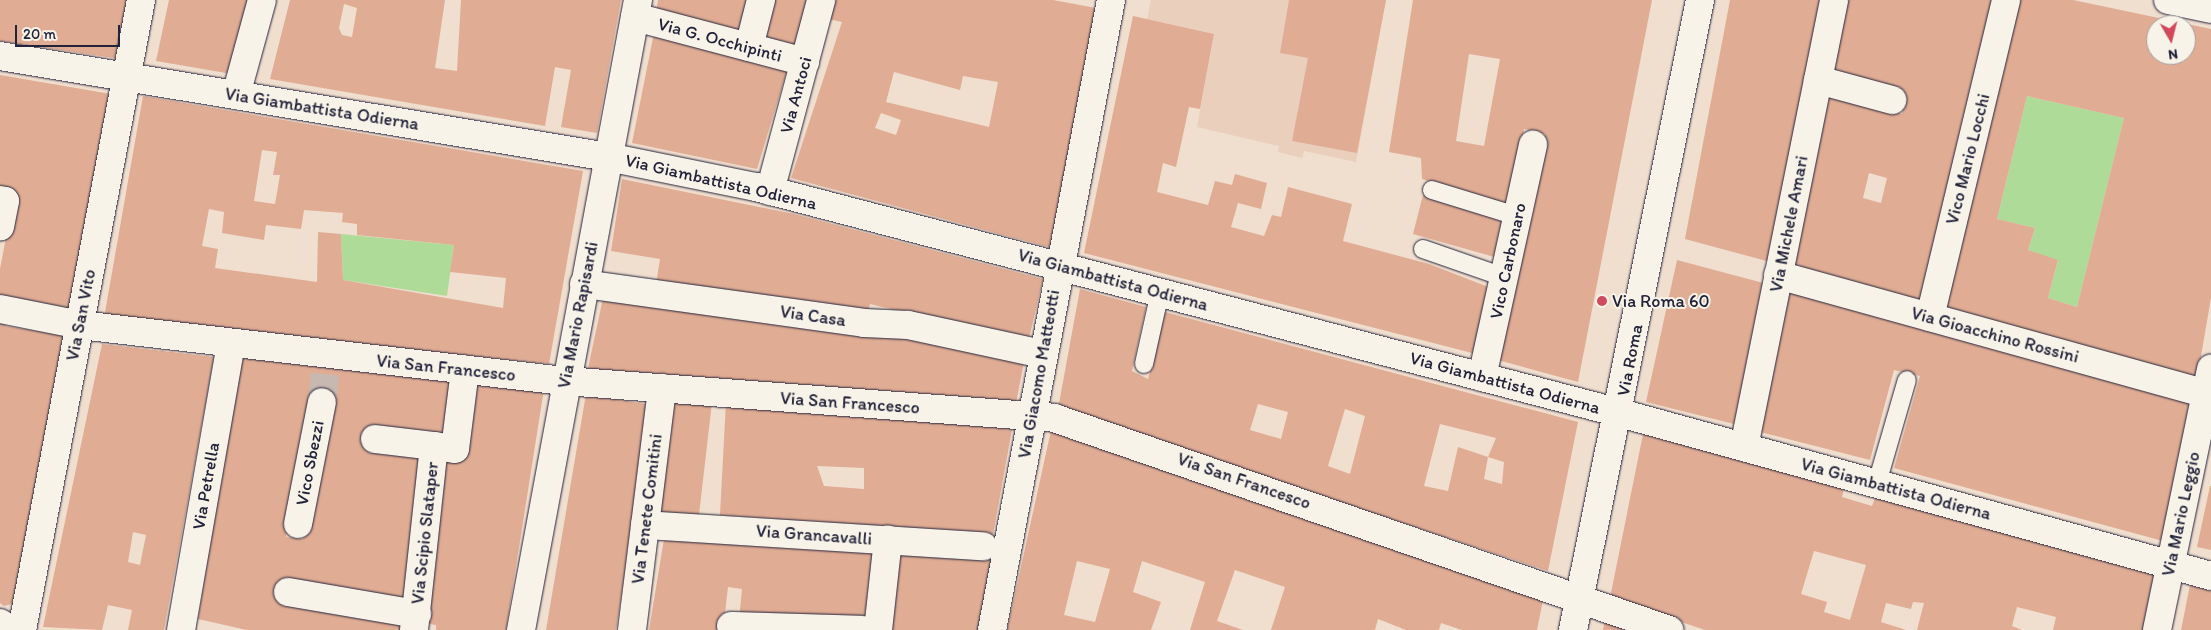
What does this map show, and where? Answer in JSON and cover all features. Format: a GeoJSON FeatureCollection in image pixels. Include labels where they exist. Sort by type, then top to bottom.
{"type":"FeatureCollection","features":[{"type":"Feature","properties":{"kind":"street","name":"Via San Vito"},"geometry":{"type":"LineString","coordinates":[[22,630],[141,0]]}},
{"type":"Feature","properties":{"kind":"street"},"geometry":{"type":"LineString","coordinates":[[236,95],[262,0]]}},
{"type":"Feature","properties":{"kind":"street"},"geometry":{"type":"LineString","coordinates":[[749,47],[761,0]]}},
{"type":"Feature","properties":{"kind":"street","name":"Via Antoci"},"geometry":{"type":"LineString","coordinates":[[770,191],[821,0]]}},
{"type":"Feature","properties":{"kind":"street","name":"Via Giacomo Matteotti"},"geometry":{"type":"LineString","coordinates":[[992,630],[1058,266],[1110,0]]}},
{"type":"Feature","properties":{"kind":"street","name":"Via Roma"},"geometry":{"type":"LineString","coordinates":[[1573,630],[1620,414],[1700,0]]}},
{"type":"Feature","properties":{"kind":"street","name":"Via Michele Amari"},"geometry":{"type":"LineString","coordinates":[[1744,447],[1834,0]]}},
{"type":"Feature","properties":{"kind":"street","name":"Vico Mario Locchi"},"geometry":{"type":"LineString","coordinates":[[1930,317],[2006,0]]}},
{"type":"Feature","properties":{"kind":"street"},"geometry":{"type":"LineString","coordinates":[[2168,0],[2211,9]]}},
{"type":"Feature","properties":{"kind":"street","name":"Via G. Occhipinti"},"geometry":{"type":"LineString","coordinates":[[636,9],[749,47],[804,62]]}},
{"type":"Feature","properties":{"kind":"street","name":"Via Mario Rapisardi"},"geometry":{"type":"LineString","coordinates":[[521,630],[565,381],[636,9]]}},
{"type":"Feature","properties":{"kind":"street","name":"Via Giambattista Odierna"},"geometry":{"type":"LineString","coordinates":[[0,56],[608,157],[770,191],[1482,377],[1877,483],[2211,576]]}},
{"type":"Feature","properties":{"kind":"street"},"geometry":{"type":"LineString","coordinates":[[1818,80],[1892,100]]}},
{"type":"Feature","properties":{"kind":"street","name":"Vico Carbonaro"},"geometry":{"type":"LineString","coordinates":[[1482,377],[1533,145]]}},
{"type":"Feature","properties":{"kind":"street"},"geometry":{"type":"LineString","coordinates":[[0,200],[5,201],[0,227]]}},
{"type":"Feature","properties":{"kind":"street","name":"Via Gioacchino Rossini"},"geometry":{"type":"LineString","coordinates":[[1778,275],[1930,317],[2209,386]]}},
{"type":"Feature","properties":{"kind":"street","name":"Via Casa"},"geometry":{"type":"LineString","coordinates":[[584,284],[864,323],[908,325],[1042,354]]}},
{"type":"Feature","properties":{"kind":"street","name":"Via San Francesco"},"geometry":{"type":"LineString","coordinates":[[0,309],[80,325],[565,381],[1054,418],[1148,448],[1669,630]]}},
{"type":"Feature","properties":{"kind":"street","name":"Via Petrella"},"geometry":{"type":"LineString","coordinates":[[181,630],[231,342]]}},
{"type":"Feature","properties":{"kind":"street","name":"Via Scipio Slataper"},"geometry":{"type":"LineString","coordinates":[[415,622],[434,446],[455,449],[465,370]]}},
{"type":"Feature","properties":{"kind":"street","name":"Via Mario Leggio"},"geometry":{"type":"LineString","coordinates":[[2157,630],[2209,386]]}},
{"type":"Feature","properties":{"kind":"street","name":"Via Tenete Comitini"},"geometry":{"type":"LineString","coordinates":[[632,630],[662,388]]}},
{"type":"Feature","properties":{"kind":"street","name":"Vico Sbezzi"},"geometry":{"type":"LineString","coordinates":[[298,524],[322,402]]}},
{"type":"Feature","properties":{"kind":"street"},"geometry":{"type":"LineString","coordinates":[[375,438],[434,446]]}},
{"type":"Feature","properties":{"kind":"street","name":"Via Grancavalli"},"geometry":{"type":"LineString","coordinates":[[645,524],[983,546]]}},
{"type":"Feature","properties":{"kind":"street"},"geometry":{"type":"LineString","coordinates":[[878,630],[888,540]]}},
{"type":"Feature","properties":{"kind":"street"},"geometry":{"type":"LineString","coordinates":[[288,592],[415,622]]}},
{"type":"Feature","properties":{"kind":"street"},"geometry":{"type":"LineString","coordinates":[[0,623],[11,630]]}},
{"type":"Feature","properties":{"kind":"street"},"geometry":{"type":"LineString","coordinates":[[731,626],[862,630]]}},
{"type":"Feature","properties":{"kind":"lane"},"geometry":{"type":"LineString","coordinates":[[1432,190],[1518,216]]}},
{"type":"Feature","properties":{"kind":"lane"},"geometry":{"type":"LineString","coordinates":[[1423,249],[1504,277]]}},
{"type":"Feature","properties":{"kind":"lane"},"geometry":{"type":"LineString","coordinates":[[1144,364],[1160,292]]}},
{"type":"Feature","properties":{"kind":"lane"},"geometry":{"type":"LineString","coordinates":[[1877,483],[1907,380]]}},
{"type":"Feature","properties":{"kind":"shaded area"},"geometry":{"type":"Polygon","coordinates":[[[1151,0],[1386,0],[1356,162],[1304,151],[1302,158],[1278,152],[1279,146],[1197,127],[1214,34],[1147,19],[1151,0]]]}},
{"type":"Feature","properties":{"kind":"green space"},"geometry":{"type":"Polygon","coordinates":[[[2027,96],[2124,118],[2077,307],[2048,298],[2058,261],[2028,250],[2035,228],[1997,219],[2027,96]]]}},
{"type":"Feature","properties":{"kind":"green space"},"geometry":{"type":"Polygon","coordinates":[[[341,234],[454,245],[447,296],[343,280],[341,234]]]}},
{"type":"Feature","properties":{"kind":"building"},"geometry":{"type":"Polygon","coordinates":[[[0,0],[132,0],[120,59],[0,41],[0,0]]]}},
{"type":"Feature","properties":{"kind":"building"},"geometry":{"type":"Polygon","coordinates":[[[169,0],[252,0],[232,74],[156,61],[169,0]]]}},
{"type":"Feature","properties":{"kind":"building"},"geometry":{"type":"Polygon","coordinates":[[[290,0],[445,0],[435,68],[457,71],[461,0],[621,0],[597,133],[561,127],[571,70],[555,67],[545,126],[270,79],[290,0]],[[344,4],[339,28],[342,35],[352,37],[357,8],[344,4]]]}},
{"type":"Feature","properties":{"kind":"building"},"geometry":{"type":"Polygon","coordinates":[[[658,0],[754,0],[745,35],[656,15],[658,0]]]}},
{"type":"Feature","properties":{"kind":"building"},"geometry":{"type":"Polygon","coordinates":[[[767,0],[813,0],[800,50],[758,39],[767,0]]]}},
{"type":"Feature","properties":{"kind":"building"},"geometry":{"type":"Polygon","coordinates":[[[829,0],[1053,0],[1096,8],[1052,248],[791,178],[842,22],[824,18],[829,0]],[[894,72],[886,102],[989,127],[998,82],[963,76],[960,90],[894,72]],[[881,113],[875,128],[896,135],[901,120],[881,113]]]}},
{"type":"Feature","properties":{"kind":"building"},"geometry":{"type":"Polygon","coordinates":[[[1289,0],[1386,0],[1357,153],[1292,141],[1308,58],[1280,53],[1289,0]]]}},
{"type":"Feature","properties":{"kind":"building"},"geometry":{"type":"Polygon","coordinates":[[[1413,0],[1652,0],[1578,382],[1498,360],[1545,134],[1524,129],[1510,206],[1422,179],[1421,158],[1389,152],[1413,0]],[[1469,54],[1456,141],[1484,146],[1500,59],[1469,54]]]}},
{"type":"Feature","properties":{"kind":"building"},"geometry":{"type":"Polygon","coordinates":[[[1730,0],[1826,0],[1774,263],[1685,239],[1730,0]]]}},
{"type":"Feature","properties":{"kind":"building"},"geometry":{"type":"Polygon","coordinates":[[[1843,0],[1995,0],[1927,302],[1790,265],[1824,95],[1902,114],[1907,96],[1829,69],[1843,0]],[[1869,173],[1863,198],[1881,203],[1887,178],[1869,173]]]}},
{"type":"Feature","properties":{"kind":"building"},"geometry":{"type":"Polygon","coordinates":[[[2016,0],[2073,0],[2146,15],[2146,65],[2196,65],[2196,26],[2211,29],[2211,298],[2197,379],[1942,309],[2016,0]],[[2027,96],[1997,219],[2035,228],[2028,250],[2058,260],[2048,298],[2077,307],[2124,118],[2027,96]]]}},
{"type":"Feature","properties":{"kind":"building"},"geometry":{"type":"Polygon","coordinates":[[[1133,16],[1214,34],[1200,109],[1189,107],[1176,167],[1163,163],[1157,192],[1208,205],[1215,181],[1232,185],[1235,174],[1267,183],[1261,209],[1238,203],[1231,227],[1264,236],[1272,215],[1281,217],[1288,187],[1352,204],[1343,241],[1429,264],[1491,288],[1476,354],[1084,253],[1133,16]]]}},
{"type":"Feature","properties":{"kind":"building"},"geometry":{"type":"Polygon","coordinates":[[[655,28],[788,67],[757,169],[632,143],[655,28]]]}},
{"type":"Feature","properties":{"kind":"building"},"geometry":{"type":"Polygon","coordinates":[[[0,75],[111,94],[71,314],[0,304],[0,269],[14,195],[0,192],[0,75]]]}},
{"type":"Feature","properties":{"kind":"building"},"geometry":{"type":"Polygon","coordinates":[[[143,96],[583,171],[549,364],[104,318],[143,96]],[[262,150],[254,201],[275,204],[280,175],[273,175],[277,152],[262,150]],[[209,209],[202,246],[218,249],[215,268],[317,282],[318,232],[341,234],[343,280],[503,308],[506,278],[450,272],[454,245],[357,235],[357,224],[342,222],[343,213],[304,210],[301,229],[266,225],[264,240],[222,233],[224,212],[209,209]]]}},
{"type":"Feature","properties":{"kind":"building"},"geometry":{"type":"Polygon","coordinates":[[[622,179],[794,214],[1043,279],[1028,343],[870,304],[867,318],[656,284],[660,259],[611,251],[622,179]]]}},
{"type":"Feature","properties":{"kind":"building"},"geometry":{"type":"Polygon","coordinates":[[[1423,195],[1505,220],[1498,258],[1413,234],[1423,195]]]}},
{"type":"Feature","properties":{"kind":"building"},"geometry":{"type":"Polygon","coordinates":[[[1677,260],[1767,284],[1738,425],[1646,402],[1677,260]]]}},
{"type":"Feature","properties":{"kind":"building"},"geometry":{"type":"Polygon","coordinates":[[[1786,286],[2190,400],[2163,541],[1894,468],[1920,376],[1894,370],[1870,460],[1756,431],[1786,286]]]}},
{"type":"Feature","properties":{"kind":"building"},"geometry":{"type":"Polygon","coordinates":[[[1080,289],[1146,307],[1132,371],[1148,379],[1165,312],[1578,422],[1548,571],[1058,409],[1080,289]],[[1258,404],[1250,430],[1281,439],[1288,412],[1258,404]],[[1345,409],[1328,466],[1350,474],[1365,416],[1345,409]],[[1440,424],[1424,486],[1448,491],[1458,447],[1488,457],[1496,438],[1440,424]],[[1488,457],[1484,479],[1502,484],[1504,462],[1488,457]]]}},
{"type":"Feature","properties":{"kind":"building"},"geometry":{"type":"Polygon","coordinates":[[[603,298],[788,319],[1025,357],[1016,403],[587,373],[603,298]]]}},
{"type":"Feature","properties":{"kind":"building"},"geometry":{"type":"Polygon","coordinates":[[[0,317],[8,318],[5,326],[70,336],[19,602],[4,606],[0,603],[0,317]]]}},
{"type":"Feature","properties":{"kind":"building"},"geometry":{"type":"Polygon","coordinates":[[[102,344],[214,357],[164,630],[128,630],[132,610],[108,605],[102,630],[43,627],[102,344]],[[133,532],[128,562],[140,565],[146,535],[133,532]]]}},
{"type":"Feature","properties":{"kind":"building"},"geometry":{"type":"Polygon","coordinates":[[[240,358],[457,382],[451,440],[426,453],[403,603],[279,581],[276,598],[407,621],[406,630],[247,630],[198,619],[240,358]],[[313,401],[286,537],[303,539],[328,403],[313,401]]]}},
{"type":"Feature","properties":{"kind":"building"},"geometry":{"type":"Polygon","coordinates":[[[470,381],[544,389],[506,630],[436,630],[436,625],[422,623],[440,455],[470,381]]]}},
{"type":"Feature","properties":{"kind":"building"},"geometry":{"type":"Polygon","coordinates":[[[586,394],[651,405],[616,630],[546,630],[586,394]]]}},
{"type":"Feature","properties":{"kind":"building"},"geometry":{"type":"Polygon","coordinates":[[[669,399],[712,402],[699,515],[658,512],[669,399]]]}},
{"type":"Feature","properties":{"kind":"building"},"geometry":{"type":"Polygon","coordinates":[[[726,402],[1013,424],[993,535],[720,515],[726,402]],[[817,466],[824,486],[864,489],[864,468],[817,466]]]}},
{"type":"Feature","properties":{"kind":"building"},"geometry":{"type":"Polygon","coordinates":[[[1052,426],[1543,600],[1537,630],[1462,630],[1441,623],[1439,630],[1406,630],[1378,619],[1375,630],[1271,630],[1285,587],[1235,570],[1217,621],[1243,630],[1190,630],[1205,582],[1142,561],[1133,592],[1161,602],[1151,630],[1007,630],[1052,426]],[[1077,561],[1064,615],[1095,622],[1110,569],[1077,561]]]}},
{"type":"Feature","properties":{"kind":"building"},"geometry":{"type":"Polygon","coordinates":[[[1643,434],[1844,489],[1842,497],[1872,506],[1875,498],[2160,575],[2149,630],[2053,630],[2056,617],[2017,607],[2012,626],[2022,630],[1917,630],[1924,603],[1913,602],[1911,609],[1886,603],[1881,622],[1906,630],[1705,630],[1610,598],[1643,434]],[[1814,551],[1801,594],[1827,602],[1824,612],[1850,620],[1866,565],[1814,551]]]}},
{"type":"Feature","properties":{"kind":"building"},"geometry":{"type":"Polygon","coordinates":[[[2211,486],[2211,550],[2197,547],[2211,486]]]}},
{"type":"Feature","properties":{"kind":"building"},"geometry":{"type":"Polygon","coordinates":[[[664,539],[878,554],[872,621],[739,621],[742,589],[728,587],[723,630],[649,630],[664,539]]]}},
{"type":"Feature","properties":{"kind":"building"},"geometry":{"type":"Polygon","coordinates":[[[895,551],[994,558],[981,630],[885,630],[895,551]]]}},
{"type":"Feature","properties":{"kind":"building"},"geometry":{"type":"Polygon","coordinates":[[[2190,585],[2211,591],[2211,630],[2181,630],[2190,585]]]}},
{"type":"Feature","properties":{"kind":"building"},"geometry":{"type":"Polygon","coordinates":[[[1605,619],[1636,630],[1603,630],[1605,619]]]}},
{"type":"Feature","properties":{"kind":"tunnel"},"geometry":{"type":"LineString","coordinates":[[322,402],[327,355]]}},
{"type":"Feature","properties":{"kind":"place","name":"Via Roma 60"},"geometry":{"type":"Point","coordinates":[1602,301]}}]}
